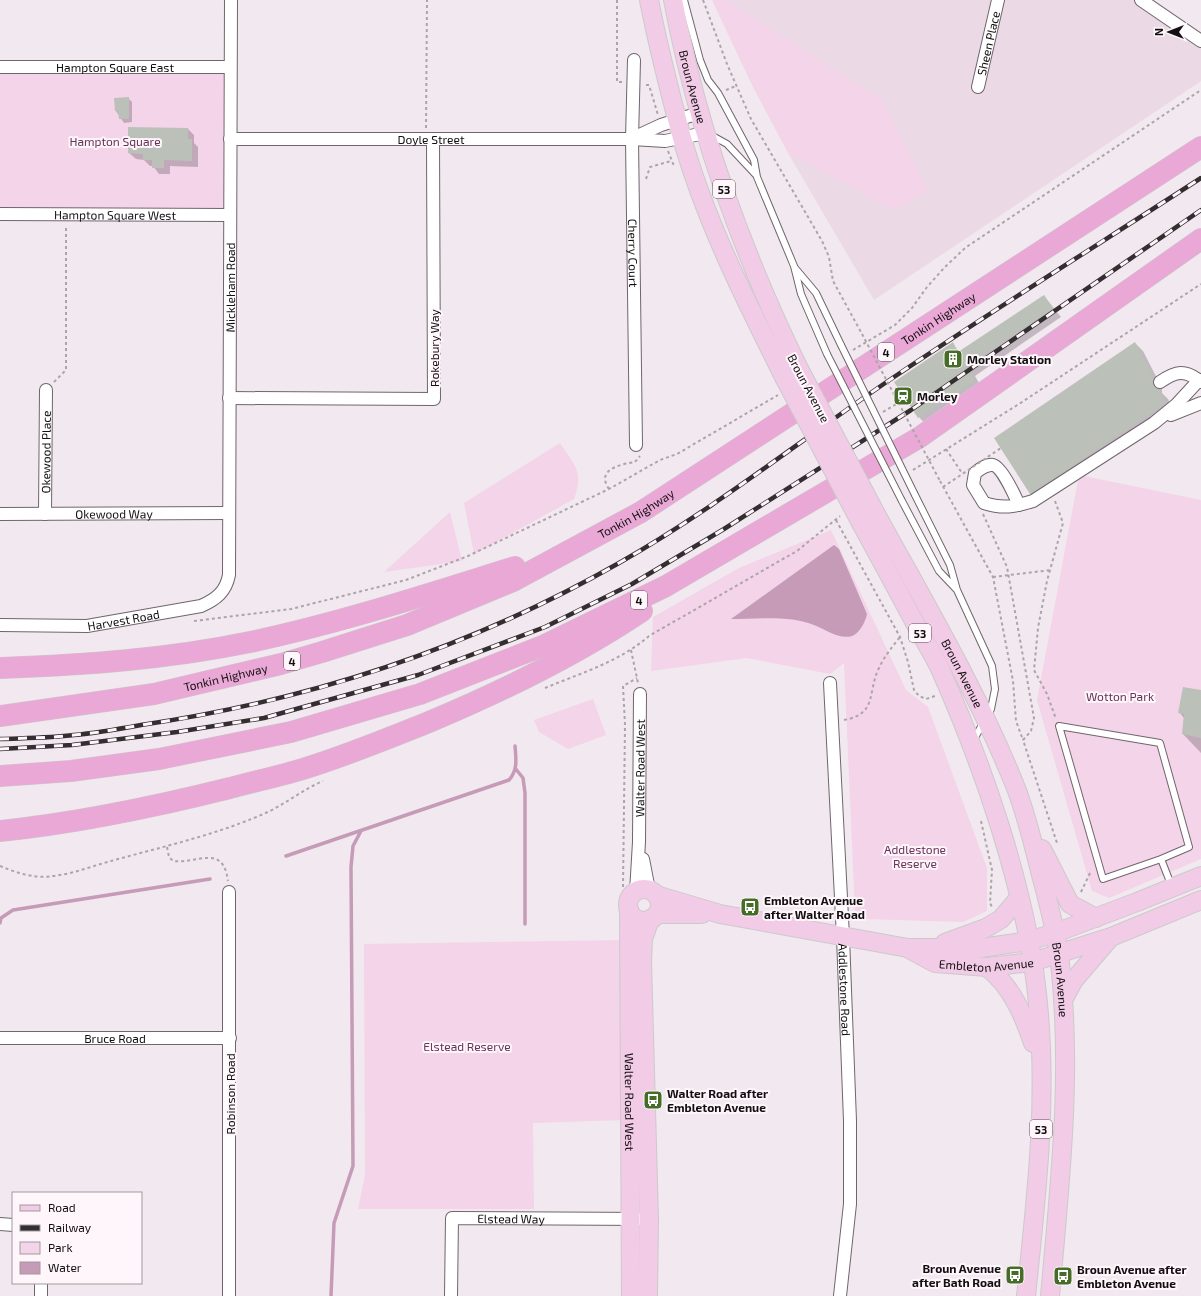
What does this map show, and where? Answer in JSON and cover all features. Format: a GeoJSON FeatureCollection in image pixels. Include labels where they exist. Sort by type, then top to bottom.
{"type":"FeatureCollection","features":[{"type":"Feature","properties":{"kind":"highway","name":"Tonkin Highway"},"geometry":{"type":"LineString","coordinates":[[0,716],[154,694],[197,685],[322,652],[407,625],[514,581],[641,512],[711,468],[1201,147]]}},
{"type":"Feature","properties":{"kind":"highway","name":"4"},"geometry":{"type":"LineString","coordinates":[[0,776],[115,765],[204,751],[291,732],[377,708],[490,668],[572,633],[666,586],[920,437],[1201,239]]}},
{"type":"Feature","properties":{"kind":"highway"},"geometry":{"type":"LineString","coordinates":[[0,831],[31,828],[158,806],[306,768],[388,739],[477,702],[567,657],[605,636],[743,541]]}},
{"type":"Feature","properties":{"kind":"highway"},"geometry":{"type":"LineString","coordinates":[[0,668],[82,664],[138,659],[250,642],[350,618],[568,551]]}},
{"type":"Feature","properties":{"kind":"main road","name":"Broun Avenue"},"geometry":{"type":"LineString","coordinates":[[649,0],[656,34],[683,139],[708,211],[740,289],[862,525],[940,670],[971,744],[996,815],[1019,898],[1032,962],[1036,985],[1041,1065],[1042,1112],[1040,1169],[1026,1296]]}},
{"type":"Feature","properties":{"kind":"main road","name":"Broun Avenue"},"geometry":{"type":"LineString","coordinates":[[673,0],[699,113],[787,380],[877,516],[972,691],[1016,788],[1026,816],[1056,933],[1063,1000],[1066,1062],[1065,1115],[1050,1296]]}},
{"type":"Feature","properties":{"kind":"main road"},"geometry":{"type":"LineString","coordinates":[[1026,816],[1070,904],[1096,918]]}},
{"type":"Feature","properties":{"kind":"main road","name":"Embleton Avenue"},"geometry":{"type":"LineString","coordinates":[[647,892],[720,914],[908,948],[981,948],[1028,941],[1056,933],[1201,876]]}},
{"type":"Feature","properties":{"kind":"main road"},"geometry":{"type":"LineString","coordinates":[[647,892],[660,904],[654,917],[645,921],[635,918],[629,909],[631,897],[647,892]]}},
{"type":"Feature","properties":{"kind":"main road"},"geometry":{"type":"LineString","coordinates":[[934,947],[986,928],[1000,920],[1019,898]]}},
{"type":"Feature","properties":{"kind":"main road","name":"Embleton Avenue"},"geometry":{"type":"LineString","coordinates":[[908,948],[935,963],[987,967],[1032,962],[1111,937],[1201,900]]}},
{"type":"Feature","properties":{"kind":"main road","name":"Walter Road West"},"geometry":{"type":"LineString","coordinates":[[629,909],[640,1219],[648,1296]]}},
{"type":"Feature","properties":{"kind":"main road","name":"Embleton Avenue"},"geometry":{"type":"LineString","coordinates":[[654,917],[720,914]]}},
{"type":"Feature","properties":{"kind":"main road","name":"Walter Road West"},"geometry":{"type":"LineString","coordinates":[[631,1296],[640,1219],[643,939],[654,917]]}},
{"type":"Feature","properties":{"kind":"main road"},"geometry":{"type":"LineString","coordinates":[[1063,1000],[1074,980],[1111,937]]}},
{"type":"Feature","properties":{"kind":"main road"},"geometry":{"type":"LineString","coordinates":[[987,967],[998,976],[1016,1000],[1041,1065]]}},
{"type":"Feature","properties":{"kind":"street","name":"Mickleham Road"},"geometry":{"type":"LineString","coordinates":[[229,575],[231,0]]}},
{"type":"Feature","properties":{"kind":"street","name":"Sheen Place"},"geometry":{"type":"LineString","coordinates":[[978,87],[998,0]]}},
{"type":"Feature","properties":{"kind":"street"},"geometry":{"type":"LineString","coordinates":[[1141,0],[1201,41]]}},
{"type":"Feature","properties":{"kind":"street","name":"Cherry Court"},"geometry":{"type":"LineString","coordinates":[[634,60],[632,139],[636,445]]}},
{"type":"Feature","properties":{"kind":"street","name":"Hampton Square East"},"geometry":{"type":"LineString","coordinates":[[0,67],[230,67]]}},
{"type":"Feature","properties":{"kind":"street","name":"Doyle Street"},"geometry":{"type":"LineString","coordinates":[[632,139],[661,125],[699,113]]}},
{"type":"Feature","properties":{"kind":"street","name":"Doyle Street"},"geometry":{"type":"LineString","coordinates":[[230,140],[632,139],[665,141],[683,139],[705,133]]}},
{"type":"Feature","properties":{"kind":"street","name":"Rokebury Way"},"geometry":{"type":"LineString","coordinates":[[229,398],[434,399],[429,139]]}},
{"type":"Feature","properties":{"kind":"street","name":"Hampton Square West"},"geometry":{"type":"LineString","coordinates":[[0,214],[230,215]]}},
{"type":"Feature","properties":{"kind":"street"},"geometry":{"type":"LineString","coordinates":[[1019,505],[1033,501],[1154,423],[1176,405],[1200,381],[1183,373],[1175,373],[1160,382]]}},
{"type":"Feature","properties":{"kind":"street","name":"Okewood Place"},"geometry":{"type":"LineString","coordinates":[[45,514],[46,390]]}},
{"type":"Feature","properties":{"kind":"street"},"geometry":{"type":"LineString","coordinates":[[1154,423],[1201,403]]}},
{"type":"Feature","properties":{"kind":"street","name":"Okewood Way"},"geometry":{"type":"LineString","coordinates":[[0,514],[229,513]]}},
{"type":"Feature","properties":{"kind":"street","name":"Harvest Road"},"geometry":{"type":"LineString","coordinates":[[0,625],[87,626],[202,606],[213,601],[220,594],[226,586],[229,575]]}},
{"type":"Feature","properties":{"kind":"street","name":"Addlestone Road"},"geometry":{"type":"LineString","coordinates":[[830,683],[843,937],[850,1121],[850,1204],[840,1296]]}},
{"type":"Feature","properties":{"kind":"street","name":"Walter Road West"},"geometry":{"type":"LineString","coordinates":[[640,694],[639,842],[647,892]]}},
{"type":"Feature","properties":{"kind":"street","name":"Robinson Road"},"geometry":{"type":"LineString","coordinates":[[229,892],[229,1296]]}},
{"type":"Feature","properties":{"kind":"street","name":"Bruce Road"},"geometry":{"type":"LineString","coordinates":[[0,1038],[230,1038]]}},
{"type":"Feature","properties":{"kind":"street","name":"Elstead Way"},"geometry":{"type":"LineString","coordinates":[[451,1296],[452,1218],[640,1219]]}},
{"type":"Feature","properties":{"kind":"street"},"geometry":{"type":"LineString","coordinates":[[0,1224],[12,1225]]}},
{"type":"Feature","properties":{"kind":"street"},"geometry":{"type":"LineString","coordinates":[[41,1284],[41,1296]]}},
{"type":"Feature","properties":{"kind":"lane"},"geometry":{"type":"LineString","coordinates":[[684,0],[700,60],[708,80],[718,94],[754,160],[757,177],[794,266],[801,294],[826,354],[939,571],[957,590]]}},
{"type":"Feature","properties":{"kind":"lane"},"geometry":{"type":"LineString","coordinates":[[705,133],[715,136],[727,144],[757,177]]}},
{"type":"Feature","properties":{"kind":"lane"},"geometry":{"type":"LineString","coordinates":[[794,266],[816,293],[842,345],[950,565],[957,590],[992,666],[995,689],[990,709],[971,744]]}},
{"type":"Feature","properties":{"kind":"lane"},"geometry":{"type":"LineString","coordinates":[[1059,726],[1160,743],[1189,847],[1161,859],[1103,879],[1097,858],[1059,726]]}},
{"type":"Feature","properties":{"kind":"lane"},"geometry":{"type":"LineString","coordinates":[[1161,859],[1173,888]]}},
{"type":"Feature","properties":{"kind":"path"},"geometry":{"type":"LineString","coordinates":[[427,0],[429,139]]}},
{"type":"Feature","properties":{"kind":"path"},"geometry":{"type":"LineString","coordinates":[[617,0],[617,82],[634,82]]}},
{"type":"Feature","properties":{"kind":"path"},"geometry":{"type":"LineString","coordinates":[[703,0],[727,64],[751,119],[822,241],[829,257],[833,281],[993,577],[1014,681],[1016,721],[1058,844]]}},
{"type":"Feature","properties":{"kind":"path"},"geometry":{"type":"LineString","coordinates":[[847,353],[895,324],[912,308],[944,268],[965,248],[1201,90]]}},
{"type":"Feature","properties":{"kind":"path"},"geometry":{"type":"LineString","coordinates":[[646,184],[646,178],[650,167],[671,161]]}},
{"type":"Feature","properties":{"kind":"path"},"geometry":{"type":"LineString","coordinates":[[46,390],[66,370],[66,214]]}},
{"type":"Feature","properties":{"kind":"path"},"geometry":{"type":"LineString","coordinates":[[187,622],[292,609],[406,580],[468,556],[609,489],[660,460],[677,454],[787,380]]}},
{"type":"Feature","properties":{"kind":"path"},"geometry":{"type":"LineString","coordinates":[[609,489],[605,484],[606,476],[610,468],[635,462],[640,457],[644,449],[636,445]]}},
{"type":"Feature","properties":{"kind":"path"},"geometry":{"type":"LineString","coordinates":[[943,487],[1000,448]]}},
{"type":"Feature","properties":{"kind":"path"},"geometry":{"type":"LineString","coordinates":[[946,449],[963,474]]}},
{"type":"Feature","properties":{"kind":"path"},"geometry":{"type":"LineString","coordinates":[[1051,490],[1064,523],[1051,570],[1038,628],[1034,670],[1048,694],[1059,726]]}},
{"type":"Feature","properties":{"kind":"path"},"geometry":{"type":"LineString","coordinates":[[980,509],[1007,567],[1034,718],[1031,731],[1023,740]]}},
{"type":"Feature","properties":{"kind":"path"},"geometry":{"type":"LineString","coordinates":[[836,520],[900,637],[908,662],[914,690],[919,696],[926,699],[937,696],[939,702]]}},
{"type":"Feature","properties":{"kind":"path"},"geometry":{"type":"LineString","coordinates":[[993,577],[1051,570]]}},
{"type":"Feature","properties":{"kind":"path"},"geometry":{"type":"LineString","coordinates":[[832,722],[856,718],[870,705],[878,670],[900,637]]}},
{"type":"Feature","properties":{"kind":"path"},"geometry":{"type":"LineString","coordinates":[[631,650],[640,694]]}},
{"type":"Feature","properties":{"kind":"path"},"geometry":{"type":"LineString","coordinates":[[980,818],[992,870],[990,903],[1000,920]]}},
{"type":"Feature","properties":{"kind":"path"},"geometry":{"type":"LineString","coordinates":[[167,847],[169,857],[173,861],[210,858],[220,861],[226,869],[229,892]]}},
{"type":"Feature","properties":{"kind":"path"},"geometry":{"type":"LineString","coordinates":[[1077,890],[1079,897],[1097,858]]}},
{"type":"Feature","properties":{"kind":"shaded area"},"geometry":{"type":"Polygon","coordinates":[[[726,0],[1134,0],[1201,48],[1201,81],[874,300],[788,153],[894,210],[882,100],[726,0]]]}},
{"type":"Feature","properties":{"kind":"green space"},"geometry":{"type":"Polygon","coordinates":[[[712,0],[726,0],[882,100],[928,190],[894,210],[788,153],[752,85],[712,0]]]}},
{"type":"Feature","properties":{"kind":"green space","name":"Hampton Square"},"geometry":{"type":"Polygon","coordinates":[[[0,67],[230,67],[230,215],[0,214],[0,67]]]}},
{"type":"Feature","properties":{"kind":"green space"},"geometry":{"type":"Polygon","coordinates":[[[560,443],[574,463],[578,475],[577,489],[574,499],[474,554],[464,503],[560,443]]]}},
{"type":"Feature","properties":{"kind":"green space","name":"Wotton Park"},"geometry":{"type":"Polygon","coordinates":[[[1079,475],[1201,500],[1201,859],[1109,898],[1092,891],[1037,700],[1079,475]]]}},
{"type":"Feature","properties":{"kind":"green space"},"geometry":{"type":"Polygon","coordinates":[[[450,512],[462,561],[384,572],[450,512]]]}},
{"type":"Feature","properties":{"kind":"green space","name":"Addlestone Reserve"},"geometry":{"type":"Polygon","coordinates":[[[831,530],[906,690],[928,707],[987,868],[987,911],[963,922],[865,919],[855,913],[844,663],[830,674],[747,658],[651,671],[653,617],[739,568],[831,530]]]}},
{"type":"Feature","properties":{"kind":"green space"},"geometry":{"type":"Polygon","coordinates":[[[593,699],[606,735],[568,749],[539,732],[534,720],[593,699]]]}},
{"type":"Feature","properties":{"kind":"green space","name":"Elstead Reserve"},"geometry":{"type":"Polygon","coordinates":[[[626,940],[626,1120],[533,1123],[534,1209],[358,1209],[365,1175],[364,944],[626,940]]]}},
{"type":"Feature","properties":{"kind":"water"},"geometry":{"type":"Polygon","coordinates":[[[834,545],[839,549],[867,614],[862,627],[855,635],[842,637],[814,625],[795,620],[773,618],[731,619],[834,545]]]}},
{"type":"Feature","properties":{"kind":"building"},"geometry":{"type":"Polygon","coordinates":[[[129,97],[129,119],[119,119],[118,111],[115,111],[114,98],[129,97]]]}},
{"type":"Feature","properties":{"kind":"building"},"geometry":{"type":"Polygon","coordinates":[[[128,127],[188,128],[188,139],[192,139],[192,161],[164,160],[164,168],[152,168],[152,160],[143,160],[143,154],[128,153],[128,127]]]}},
{"type":"Feature","properties":{"kind":"building","name":"Morley Station"},"geometry":{"type":"Polygon","coordinates":[[[1044,295],[1053,308],[967,367],[975,381],[918,418],[894,382],[953,342],[958,352],[1044,295]]]}},
{"type":"Feature","properties":{"kind":"building"},"geometry":{"type":"Polygon","coordinates":[[[1135,342],[1154,378],[1154,386],[1159,389],[1166,403],[1030,494],[994,438],[1135,342]]]}},
{"type":"Feature","properties":{"kind":"building"},"geometry":{"type":"Polygon","coordinates":[[[1183,687],[1201,690],[1201,738],[1182,734],[1184,714],[1178,713],[1183,687]]]}},
{"type":"Feature","properties":{"kind":"waterway"},"geometry":{"type":"LineString","coordinates":[[286,856],[509,780],[515,768],[515,746]]}},
{"type":"Feature","properties":{"kind":"waterway"},"geometry":{"type":"LineString","coordinates":[[515,768],[523,778],[525,793],[525,924]]}},
{"type":"Feature","properties":{"kind":"waterway"},"geometry":{"type":"LineString","coordinates":[[331,1296],[334,1223],[353,1166],[351,867],[353,846],[361,831]]}},
{"type":"Feature","properties":{"kind":"waterway"},"geometry":{"type":"LineString","coordinates":[[0,923],[1,918],[13,910],[210,879]]}},
{"type":"Feature","properties":{"kind":"railway"},"geometry":{"type":"LineString","coordinates":[[0,739],[56,737],[100,732],[205,714],[267,701],[328,685],[388,666],[447,645],[506,621],[563,593],[655,542],[758,473],[894,377],[1201,178]]}},
{"type":"Feature","properties":{"kind":"railway"},"geometry":{"type":"LineString","coordinates":[[0,749],[72,745],[177,732],[264,718],[418,675],[545,627],[632,584],[724,529],[911,410],[1201,210]]}},
{"type":"Feature","properties":{"kind":"place","name":"Morley Station"},"geometry":{"type":"Point","coordinates":[953,359]}},
{"type":"Feature","properties":{"kind":"place","name":"Morley"},"geometry":{"type":"Point","coordinates":[903,396]}},
{"type":"Feature","properties":{"kind":"place","name":"Embleton Avenue after Walter Road"},"geometry":{"type":"Point","coordinates":[750,907]}},
{"type":"Feature","properties":{"kind":"place","name":"Walter Road after Embleton Avenue"},"geometry":{"type":"Point","coordinates":[653,1100]}},
{"type":"Feature","properties":{"kind":"place","name":"Broun Avenue after Bath Road"},"geometry":{"type":"Point","coordinates":[1015,1275]}},
{"type":"Feature","properties":{"kind":"place","name":"Broun Avenue after Embleton Avenue"},"geometry":{"type":"Point","coordinates":[1063,1276]}}]}
